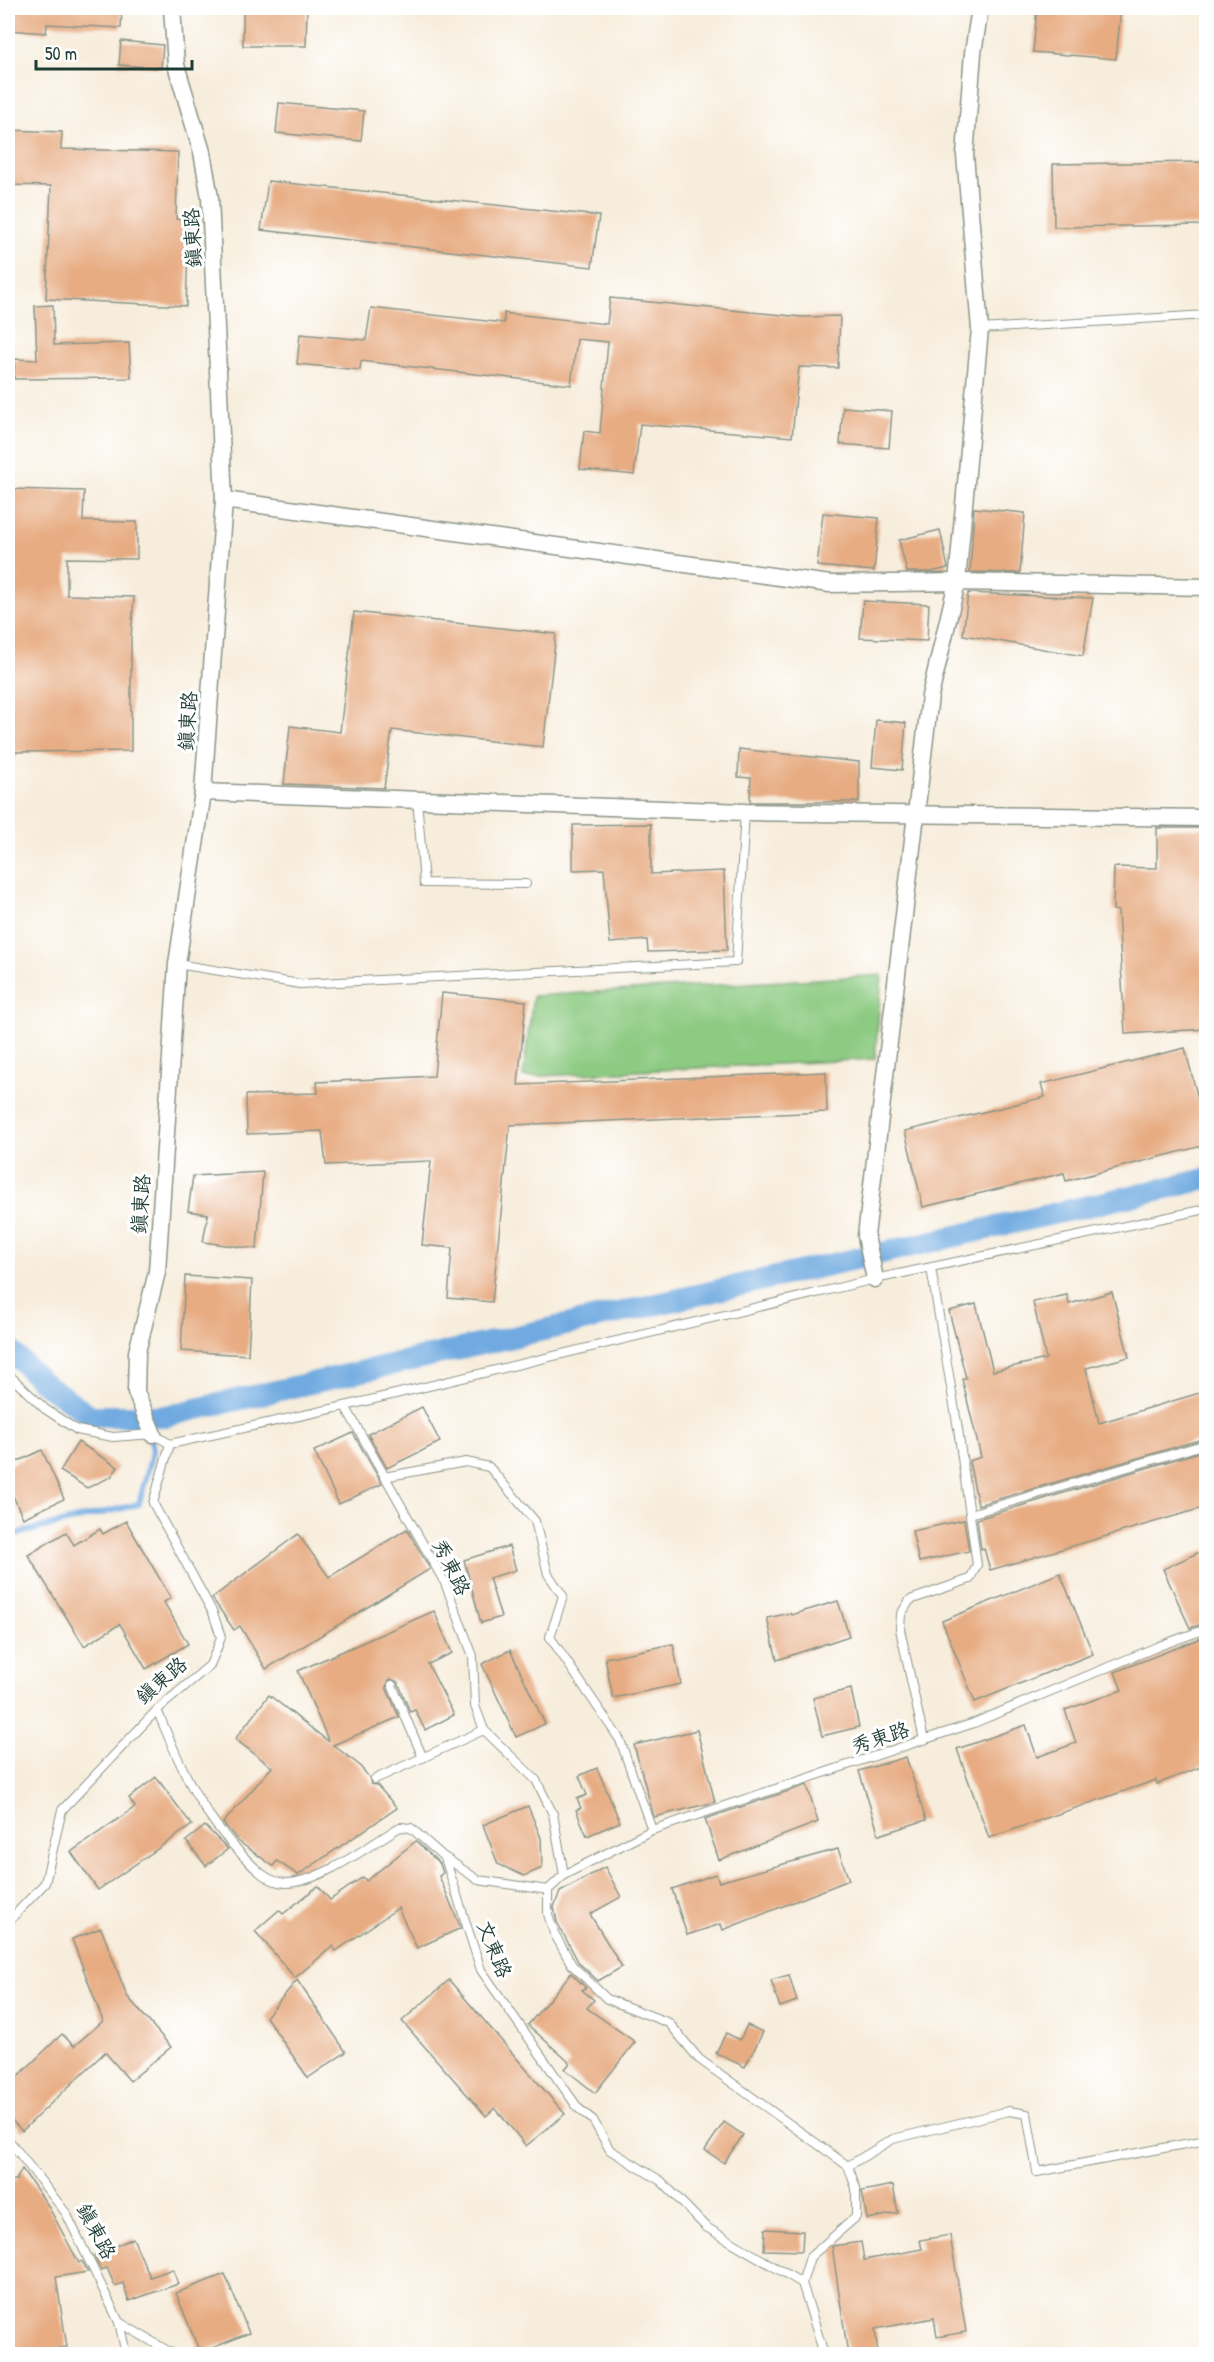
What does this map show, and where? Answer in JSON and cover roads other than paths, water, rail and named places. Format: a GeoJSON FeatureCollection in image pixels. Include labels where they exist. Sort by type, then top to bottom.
{"type":"FeatureCollection","features":[{"type":"Feature","properties":{"kind":"street","name":"鎮東路"},"geometry":{"type":"LineString","coordinates":[[153,1434],[136,1392],[137,1352],[157,1272],[177,964],[203,792],[224,500],[210,198],[202,152],[176,65],[172,8]]}},
{"type":"Feature","properties":{"kind":"street"},"geometry":{"type":"LineString","coordinates":[[873,1271],[866,1236],[930,696],[957,582],[980,329],[965,155],[973,53],[980,8]]}},
{"type":"Feature","properties":{"kind":"street"},"geometry":{"type":"LineString","coordinates":[[224,500],[830,584],[957,582],[1206,587]]}},
{"type":"Feature","properties":{"kind":"street"},"geometry":{"type":"LineString","coordinates":[[203,792],[745,812],[1206,818]]}},
{"type":"Feature","properties":{"kind":"lane"},"geometry":{"type":"LineString","coordinates":[[980,329],[1206,315]]}},
{"type":"Feature","properties":{"kind":"lane"},"geometry":{"type":"LineString","coordinates":[[417,800],[424,883],[525,884]]}},
{"type":"Feature","properties":{"kind":"lane"},"geometry":{"type":"LineString","coordinates":[[177,964],[300,984],[736,962],[745,812]]}},
{"type":"Feature","properties":{"kind":"lane"},"geometry":{"type":"LineString","coordinates":[[8,1374],[45,1409],[78,1430],[113,1437],[153,1434],[170,1443],[345,1406],[873,1271],[931,1268],[1206,1209]]}},
{"type":"Feature","properties":{"kind":"lane"},"geometry":{"type":"LineString","coordinates":[[924,1740],[900,1629],[901,1614],[910,1600],[970,1579],[977,1565],[931,1268]]}},
{"type":"Feature","properties":{"kind":"lane","name":"秀東路"},"geometry":{"type":"LineString","coordinates":[[345,1406],[445,1583],[473,1656],[476,1706],[484,1730]]}},
{"type":"Feature","properties":{"kind":"lane","name":"鎮東路"},"geometry":{"type":"LineString","coordinates":[[8,1922],[45,1883],[62,1810],[157,1710],[210,1665],[221,1637],[213,1613],[153,1503],[170,1443]]}},
{"type":"Feature","properties":{"kind":"lane"},"geometry":{"type":"LineString","coordinates":[[970,1514],[1206,1444]]}},
{"type":"Feature","properties":{"kind":"lane"},"geometry":{"type":"LineString","coordinates":[[384,1477],[466,1462],[489,1467],[535,1521],[548,1574],[563,1596],[550,1637],[620,1740],[652,1830]]}},
{"type":"Feature","properties":{"kind":"lane","name":"秀東路"},"geometry":{"type":"LineString","coordinates":[[548,1890],[564,1875],[652,1830],[974,1723],[1159,1646],[1206,1629]]}},
{"type":"Feature","properties":{"kind":"lane"},"geometry":{"type":"LineString","coordinates":[[392,1685],[423,1758]]}},
{"type":"Feature","properties":{"kind":"lane"},"geometry":{"type":"LineString","coordinates":[[157,1710],[204,1812],[266,1878],[287,1883],[312,1877],[400,1827],[411,1828],[445,1858],[478,1880],[548,1890],[548,1914],[554,1933],[572,1965],[607,1999],[669,2023],[699,2059],[848,2166],[856,2188],[856,2217],[810,2257],[802,2283],[824,2355]]}},
{"type":"Feature","properties":{"kind":"lane"},"geometry":{"type":"LineString","coordinates":[[375,1779],[484,1730],[536,1780],[553,1814],[564,1875]]}},
{"type":"Feature","properties":{"kind":"lane","name":"文東路"},"geometry":{"type":"LineString","coordinates":[[445,1858],[481,1970],[578,2108],[593,2120],[610,2150],[661,2181],[706,2227],[802,2283]]}},
{"type":"Feature","properties":{"kind":"lane"},"geometry":{"type":"LineString","coordinates":[[848,2166],[892,2139],[1009,2111],[1027,2114],[1037,2172],[1206,2140]]}},
{"type":"Feature","properties":{"kind":"lane","name":"鎮東路"},"geometry":{"type":"LineString","coordinates":[[8,2139],[66,2213],[119,2322],[126,2355]]}},
{"type":"Feature","properties":{"kind":"lane"},"geometry":{"type":"LineString","coordinates":[[119,2322],[173,2355]]}},
{"type":"Feature","properties":{"kind":"waterway"},"geometry":{"type":"LineString","coordinates":[[8,1348],[41,1381],[91,1416],[166,1416],[1206,1179]]}},
{"type":"Feature","properties":{"kind":"waterway"},"geometry":{"type":"LineString","coordinates":[[8,1536],[139,1504],[153,1450],[150,1435]]}}]}
